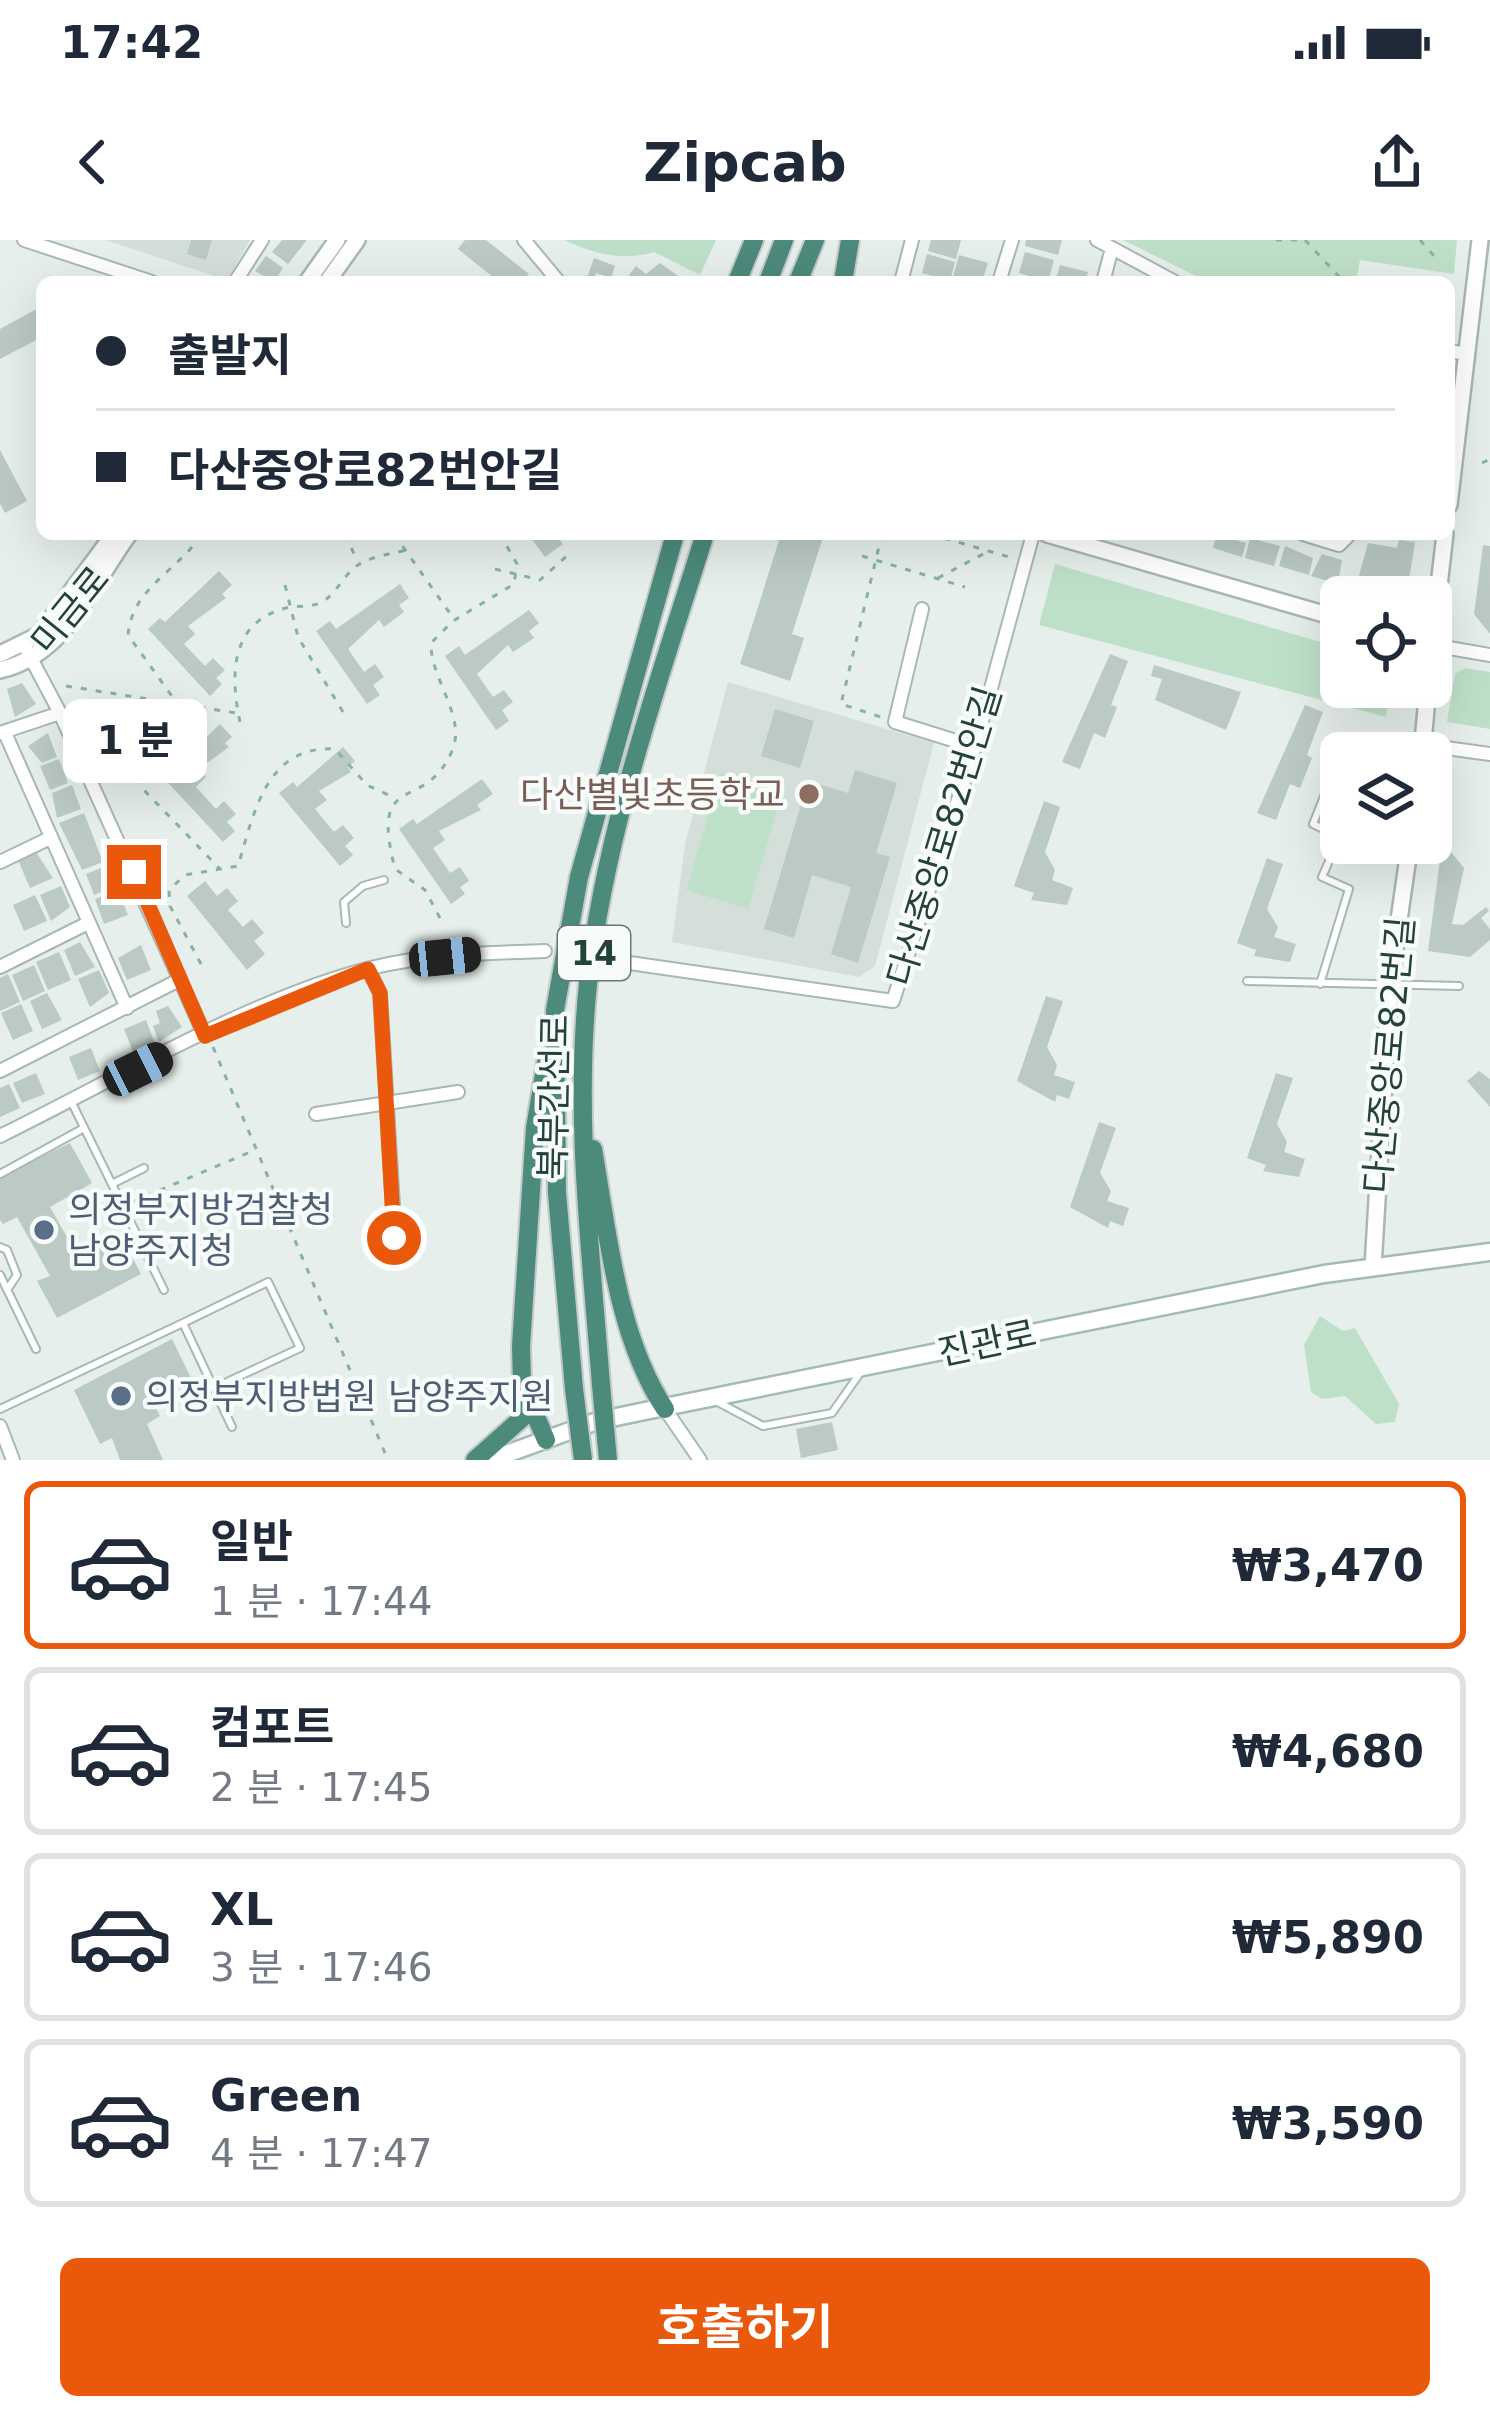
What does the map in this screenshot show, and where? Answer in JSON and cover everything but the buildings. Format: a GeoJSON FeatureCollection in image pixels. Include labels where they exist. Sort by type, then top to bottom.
{"type":"FeatureCollection","features":[{"type":"Feature","properties":{"kind":"highway"},"geometry":{"type":"LineString","coordinates":[[739,276],[754,240]]}},
{"type":"Feature","properties":{"kind":"highway"},"geometry":{"type":"LineString","coordinates":[[770,276],[784,240]]}},
{"type":"Feature","properties":{"kind":"highway"},"geometry":{"type":"LineString","coordinates":[[800,276],[815,240]]}},
{"type":"Feature","properties":{"kind":"highway"},"geometry":{"type":"LineString","coordinates":[[844,276],[850,240]]}},
{"type":"Feature","properties":{"kind":"highway","name":"북부간선로"},"geometry":{"type":"LineString","coordinates":[[584,1460],[557,1192],[555,1010],[579,877],[673,540]]}},
{"type":"Feature","properties":{"kind":"highway","name":"북부간선로"},"geometry":{"type":"LineString","coordinates":[[608,1460],[582,1087],[589,983],[624,795],[703,540]]}},
{"type":"Feature","properties":{"kind":"highway"},"geometry":{"type":"LineString","coordinates":[[475,1460],[522,1418],[535,1128],[555,1010]]}},
{"type":"Feature","properties":{"kind":"highway"},"geometry":{"type":"LineString","coordinates":[[582,1087],[624,1306],[649,1385],[664,1409]]}},
{"type":"Feature","properties":{"kind":"highway"},"geometry":{"type":"LineString","coordinates":[[522,1384],[546,1440]]}},
{"type":"Feature","properties":{"kind":"main road","name":"진관로"},"geometry":{"type":"LineString","coordinates":[[490,1460],[597,1421],[1372,1267],[1490,1252]]}},
{"type":"Feature","properties":{"kind":"street"},"geometry":{"type":"LineString","coordinates":[[24,240],[52,244],[136,276]]}},
{"type":"Feature","properties":{"kind":"street"},"geometry":{"type":"LineString","coordinates":[[239,276],[262,240]]}},
{"type":"Feature","properties":{"kind":"street"},"geometry":{"type":"LineString","coordinates":[[311,276],[337,240]]}},
{"type":"Feature","properties":{"kind":"street"},"geometry":{"type":"LineString","coordinates":[[331,276],[357,240]]}},
{"type":"Feature","properties":{"kind":"street"},"geometry":{"type":"LineString","coordinates":[[524,240],[554,276]]}},
{"type":"Feature","properties":{"kind":"street"},"geometry":{"type":"LineString","coordinates":[[903,276],[912,240]]}},
{"type":"Feature","properties":{"kind":"street"},"geometry":{"type":"LineString","coordinates":[[1001,276],[1012,240]]}},
{"type":"Feature","properties":{"kind":"street"},"geometry":{"type":"LineString","coordinates":[[1097,240],[1164,276]]}},
{"type":"Feature","properties":{"kind":"street"},"geometry":{"type":"LineString","coordinates":[[1455,457],[1480,240]]}},
{"type":"Feature","properties":{"kind":"street"},"geometry":{"type":"LineString","coordinates":[[1105,276],[1112,248]]}},
{"type":"Feature","properties":{"kind":"street"},"geometry":{"type":"LineString","coordinates":[[1455,352],[1468,354]]}},
{"type":"Feature","properties":{"kind":"street","name":"미금로"},"geometry":{"type":"LineString","coordinates":[[0,654],[39,635],[110,540]]}},
{"type":"Feature","properties":{"kind":"street","name":"미금로"},"geometry":{"type":"LineString","coordinates":[[0,670],[34,660],[91,593],[125,540]]}},
{"type":"Feature","properties":{"kind":"street","name":"다산중앙로82번안길"},"geometry":{"type":"LineString","coordinates":[[609,960],[893,1001],[975,748],[1031,540]]}},
{"type":"Feature","properties":{"kind":"street"},"geometry":{"type":"LineString","coordinates":[[1068,540],[1320,613]]}},
{"type":"Feature","properties":{"kind":"street"},"geometry":{"type":"LineString","coordinates":[[1440,576],[1444,540]]}},
{"type":"Feature","properties":{"kind":"street"},"geometry":{"type":"LineString","coordinates":[[922,609],[895,722],[975,748]]}},
{"type":"Feature","properties":{"kind":"street"},"geometry":{"type":"LineString","coordinates":[[24,645],[60,713],[205,1036]]}},
{"type":"Feature","properties":{"kind":"street"},"geometry":{"type":"LineString","coordinates":[[1452,650],[1490,655]]}},
{"type":"Feature","properties":{"kind":"street"},"geometry":{"type":"LineString","coordinates":[[60,713],[2,733],[127,1008]]}},
{"type":"Feature","properties":{"kind":"street"},"geometry":{"type":"LineString","coordinates":[[1452,751],[1490,754]]}},
{"type":"Feature","properties":{"kind":"street"},"geometry":{"type":"LineString","coordinates":[[0,862],[48,838]]}},
{"type":"Feature","properties":{"kind":"street","name":"다산중앙로82번길"},"geometry":{"type":"LineString","coordinates":[[1372,1267],[1390,983],[1407,864]]}},
{"type":"Feature","properties":{"kind":"street"},"geometry":{"type":"LineString","coordinates":[[0,967],[86,924]]}},
{"type":"Feature","properties":{"kind":"street"},"geometry":{"type":"LineString","coordinates":[[0,1136],[205,1036],[368,969],[482,953],[545,951]]}},
{"type":"Feature","properties":{"kind":"street"},"geometry":{"type":"LineString","coordinates":[[368,969],[380,993],[394,1238]]}},
{"type":"Feature","properties":{"kind":"street"},"geometry":{"type":"LineString","coordinates":[[0,1071],[179,980]]}},
{"type":"Feature","properties":{"kind":"street"},"geometry":{"type":"LineString","coordinates":[[316,1114],[458,1092]]}},
{"type":"Feature","properties":{"kind":"street"},"geometry":{"type":"LineString","coordinates":[[664,1409],[700,1460]]}},
{"type":"Feature","properties":{"kind":"street"},"geometry":{"type":"LineString","coordinates":[[0,1426],[13,1460]]}},
{"type":"Feature","properties":{"kind":"lane"},"geometry":{"type":"LineString","coordinates":[[1320,984],[1349,889],[1322,877],[1328,864]]}},
{"type":"Feature","properties":{"kind":"lane"},"geometry":{"type":"LineString","coordinates":[[346,923],[344,902],[363,886],[384,880]]}},
{"type":"Feature","properties":{"kind":"lane"},"geometry":{"type":"LineString","coordinates":[[1247,981],[1459,986]]}},
{"type":"Feature","properties":{"kind":"lane"},"geometry":{"type":"LineString","coordinates":[[71,1101],[164,1290]]}},
{"type":"Feature","properties":{"kind":"lane"},"geometry":{"type":"LineString","coordinates":[[0,1174],[85,1128]]}},
{"type":"Feature","properties":{"kind":"lane"},"geometry":{"type":"LineString","coordinates":[[112,1184],[144,1168]]}},
{"type":"Feature","properties":{"kind":"lane"},"geometry":{"type":"LineString","coordinates":[[0,1247],[7,1250],[17,1275],[7,1290]]}},
{"type":"Feature","properties":{"kind":"lane"},"geometry":{"type":"LineString","coordinates":[[0,1275],[36,1349]]}},
{"type":"Feature","properties":{"kind":"lane"},"geometry":{"type":"LineString","coordinates":[[0,1409],[268,1282],[299,1348],[214,1388]]}},
{"type":"Feature","properties":{"kind":"lane"},"geometry":{"type":"LineString","coordinates":[[183,1324],[232,1426]]}},
{"type":"Feature","properties":{"kind":"lane"},"geometry":{"type":"LineString","coordinates":[[713,1399],[763,1426],[832,1414],[863,1368]]}},
{"type":"Feature","properties":{"kind":"path"},"geometry":{"type":"LineString","coordinates":[[1276,240],[1303,240],[1338,276]]}},
{"type":"Feature","properties":{"kind":"path"},"geometry":{"type":"LineString","coordinates":[[1420,240],[1434,256]]}},
{"type":"Feature","properties":{"kind":"path"},"geometry":{"type":"LineString","coordinates":[[1482,463],[1490,459]]}},
{"type":"Feature","properties":{"kind":"path"},"geometry":{"type":"LineString","coordinates":[[348,540],[357,564]]}},
{"type":"Feature","properties":{"kind":"path"},"geometry":{"type":"LineString","coordinates":[[398,540],[455,620]]}},
{"type":"Feature","properties":{"kind":"path"},"geometry":{"type":"LineString","coordinates":[[503,540],[517,574]]}},
{"type":"Feature","properties":{"kind":"path"},"geometry":{"type":"LineString","coordinates":[[881,540],[841,704],[895,722]]}},
{"type":"Feature","properties":{"kind":"path"},"geometry":{"type":"LineString","coordinates":[[952,540],[1010,556]]}},
{"type":"Feature","properties":{"kind":"path"},"geometry":{"type":"LineString","coordinates":[[192,548],[138,596],[128,634],[177,703],[182,722],[145,767],[141,788],[220,869]]}},
{"type":"Feature","properties":{"kind":"path"},"geometry":{"type":"LineString","coordinates":[[240,722],[232,688],[236,655],[249,627],[290,607],[328,599],[357,564],[406,550]]}},
{"type":"Feature","properties":{"kind":"path"},"geometry":{"type":"LineString","coordinates":[[937,578],[984,558],[988,550]]}},
{"type":"Feature","properties":{"kind":"path"},"geometry":{"type":"LineString","coordinates":[[495,568],[540,580],[569,554]]}},
{"type":"Feature","properties":{"kind":"path"},"geometry":{"type":"LineString","coordinates":[[862,556],[965,587]]}},
{"type":"Feature","properties":{"kind":"path"},"geometry":{"type":"LineString","coordinates":[[440,918],[425,890],[395,869],[387,815],[396,799],[429,783],[453,749],[454,718],[431,659],[431,644],[455,620],[506,592],[517,574]]}},
{"type":"Feature","properties":{"kind":"path"},"geometry":{"type":"LineString","coordinates":[[285,585],[310,664],[343,712]]}},
{"type":"Feature","properties":{"kind":"path"},"geometry":{"type":"LineString","coordinates":[[66,686],[238,713]]}},
{"type":"Feature","properties":{"kind":"path"},"geometry":{"type":"LineString","coordinates":[[201,964],[170,906],[169,890],[185,875],[238,866],[262,787],[303,751],[335,749],[367,785],[396,799]]}},
{"type":"Feature","properties":{"kind":"path"},"geometry":{"type":"LineString","coordinates":[[205,1036],[386,1460]]}},
{"type":"Feature","properties":{"kind":"path"},"geometry":{"type":"LineString","coordinates":[[132,1202],[257,1149]]}},
{"type":"Feature","properties":{"kind":"shaded area"},"geometry":{"type":"Polygon","coordinates":[[[105,240],[250,240],[229,276],[215,276],[105,240]]]}},
{"type":"Feature","properties":{"kind":"shaded area","name":"다산별빛초등학교"},"geometry":{"type":"Polygon","coordinates":[[[728,682],[934,743],[875,966],[859,977],[672,942],[685,844],[728,682]]]}},
{"type":"Feature","properties":{"kind":"green space"},"geometry":{"type":"Polygon","coordinates":[[[564,240],[716,240],[700,275],[654,252],[608,255],[564,240]]]}},
{"type":"Feature","properties":{"kind":"green space"},"geometry":{"type":"Polygon","coordinates":[[[1123,240],[1457,240],[1454,274],[1360,260],[1357,276],[1196,276],[1123,240]]]}},
{"type":"Feature","properties":{"kind":"green space"},"geometry":{"type":"Polygon","coordinates":[[[1055,564],[1320,642],[1320,700],[1039,625],[1055,564]]]}},
{"type":"Feature","properties":{"kind":"green space"},"geometry":{"type":"Polygon","coordinates":[[[1465,668],[1490,672],[1490,729],[1447,722],[1455,674],[1465,668]]]}},
{"type":"Feature","properties":{"kind":"green space"},"geometry":{"type":"Polygon","coordinates":[[[1352,708],[1387,708],[1386,717],[1352,708]]]}},
{"type":"Feature","properties":{"kind":"green space"},"geometry":{"type":"Polygon","coordinates":[[[721,772],[783,790],[748,909],[686,890],[721,772]]]}},
{"type":"Feature","properties":{"kind":"green space"},"geometry":{"type":"Polygon","coordinates":[[[1320,1316],[1343,1331],[1355,1328],[1399,1404],[1395,1422],[1376,1424],[1345,1396],[1322,1399],[1311,1392],[1304,1345],[1320,1316]]]}},
{"type":"Feature","properties":{"kind":"place","name":"다산별빛초등학교"},"geometry":{"type":"Point","coordinates":[809,794]}},
{"type":"Feature","properties":{"kind":"place","name":"의정부지방검찰청 남양주지청"},"geometry":{"type":"Point","coordinates":[44,1230]}},
{"type":"Feature","properties":{"kind":"place","name":"의정부지방법원 남양주지원"},"geometry":{"type":"Point","coordinates":[121,1396]}},
{"type":"Feature","properties":{"kind":"route"},"geometry":{"type":"LineString","coordinates":[[134,872],[205,1036],[368,969],[380,993],[394,1238]]}}]}
